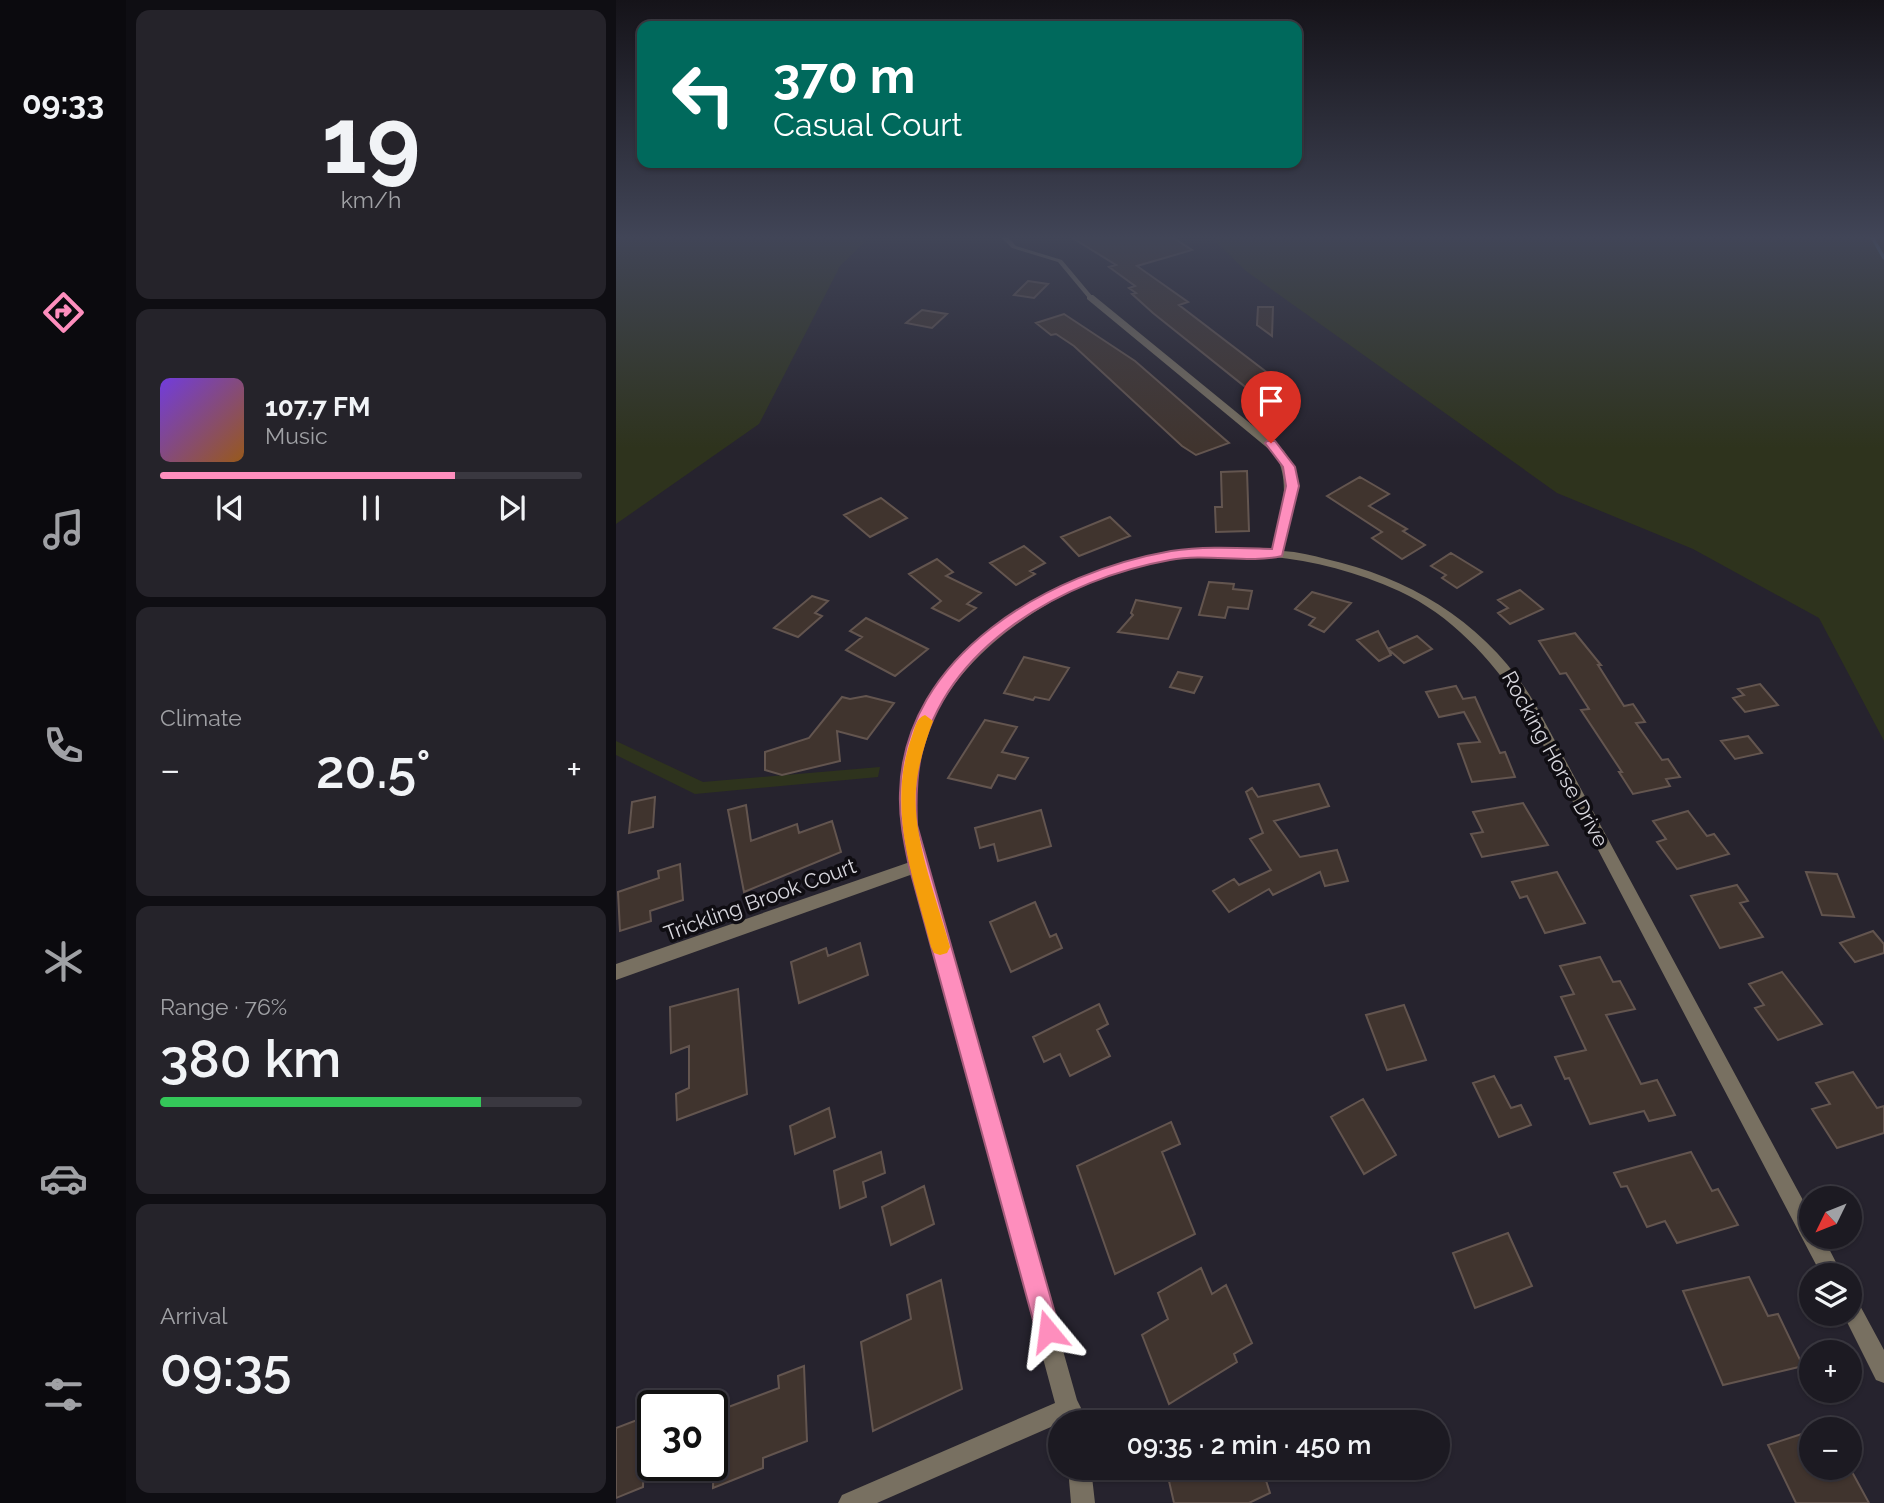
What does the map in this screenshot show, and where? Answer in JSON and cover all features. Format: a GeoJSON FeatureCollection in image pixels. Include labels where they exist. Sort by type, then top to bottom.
{"type":"FeatureCollection","features":[{"type":"Feature","properties":{"kind":"street"},"geometry":{"type":"LineString","coordinates":[[1102,307],[1280,453],[1289,467],[1293,486],[1277,553]]}},
{"type":"Feature","properties":{"kind":"street","name":"Rocking Horse Drive"},"geometry":{"type":"LineString","coordinates":[[1070,1410],[918,866],[909,825],[908,791],[913,757],[924,724],[942,690],[979,646],[1008,621],[1037,602],[1101,573],[1157,558],[1206,552],[1277,553],[1343,566],[1405,589],[1460,624],[1506,670],[1527,702],[1799,1212]]}},
{"type":"Feature","properties":{"kind":"street","name":"Trickling Brook Court"},"geometry":{"type":"LineString","coordinates":[[616,972],[918,866]]}},
{"type":"Feature","properties":{"kind":"street"},"geometry":{"type":"LineString","coordinates":[[1860,1326],[1884,1372]]}},
{"type":"Feature","properties":{"kind":"street"},"geometry":{"type":"LineString","coordinates":[[850,1503],[1048,1424]]}},
{"type":"Feature","properties":{"kind":"street"},"geometry":{"type":"LineString","coordinates":[[1080,1480],[1083,1503]]}},
{"type":"Feature","properties":{"kind":"green space"},"geometry":{"type":"Polygon","coordinates":[[[616,307],[819,307],[759,424],[616,524],[616,307]]]}},
{"type":"Feature","properties":{"kind":"green space"},"geometry":{"type":"Polygon","coordinates":[[[1297,307],[1884,307],[1884,741],[1819,618],[1693,549],[1557,493],[1297,307]]]}},
{"type":"Feature","properties":{"kind":"green space"},"geometry":{"type":"Polygon","coordinates":[[[616,741],[703,782],[880,767],[878,777],[695,794],[616,755],[616,741]]]}},
{"type":"Feature","properties":{"kind":"building"},"geometry":{"type":"Polygon","coordinates":[[[1147,307],[1182,307],[1294,393],[1287,396],[1296,402],[1274,410],[1147,307]]]}},
{"type":"Feature","properties":{"kind":"building"},"geometry":{"type":"Polygon","coordinates":[[[1258,307],[1273,307],[1272,336],[1257,325],[1258,307]]]}},
{"type":"Feature","properties":{"kind":"building"},"geometry":{"type":"Polygon","coordinates":[[[922,310],[947,314],[932,328],[906,323],[922,310]]]}},
{"type":"Feature","properties":{"kind":"building"},"geometry":{"type":"Polygon","coordinates":[[[1064,314],[1135,361],[1229,443],[1196,455],[1182,446],[1074,346],[1056,334],[1051,335],[1036,323],[1064,314]]]}},
{"type":"Feature","properties":{"kind":"building"},"geometry":{"type":"Polygon","coordinates":[[[1247,471],[1249,531],[1216,532],[1215,507],[1222,507],[1221,472],[1247,471]]]}},
{"type":"Feature","properties":{"kind":"building"},"geometry":{"type":"Polygon","coordinates":[[[1360,477],[1389,494],[1369,506],[1407,529],[1403,531],[1425,545],[1402,559],[1372,538],[1382,532],[1327,496],[1360,477]]]}},
{"type":"Feature","properties":{"kind":"building"},"geometry":{"type":"Polygon","coordinates":[[[881,498],[907,518],[870,537],[844,515],[881,498]]]}},
{"type":"Feature","properties":{"kind":"building"},"geometry":{"type":"Polygon","coordinates":[[[1110,517],[1130,536],[1079,556],[1061,537],[1110,517]]]}},
{"type":"Feature","properties":{"kind":"building"},"geometry":{"type":"Polygon","coordinates":[[[1024,546],[1045,563],[1030,571],[1035,574],[1016,585],[990,563],[1024,546]]]}},
{"type":"Feature","properties":{"kind":"building"},"geometry":{"type":"Polygon","coordinates":[[[1451,553],[1482,572],[1457,588],[1442,578],[1446,575],[1431,566],[1451,553]]]}},
{"type":"Feature","properties":{"kind":"building"},"geometry":{"type":"Polygon","coordinates":[[[937,559],[953,572],[946,576],[981,593],[967,604],[976,608],[959,621],[932,608],[941,601],[909,574],[937,559]]]}},
{"type":"Feature","properties":{"kind":"building"},"geometry":{"type":"Polygon","coordinates":[[[1209,582],[1234,584],[1233,589],[1252,591],[1248,609],[1228,607],[1225,618],[1199,615],[1209,582]]]}},
{"type":"Feature","properties":{"kind":"building"},"geometry":{"type":"Polygon","coordinates":[[[1520,590],[1543,609],[1510,624],[1498,613],[1508,608],[1498,600],[1520,590]]]}},
{"type":"Feature","properties":{"kind":"building"},"geometry":{"type":"Polygon","coordinates":[[[1312,592],[1351,603],[1324,632],[1309,625],[1315,618],[1295,609],[1312,592]]]}},
{"type":"Feature","properties":{"kind":"building"},"geometry":{"type":"Polygon","coordinates":[[[812,596],[828,601],[815,613],[822,616],[798,637],[774,628],[812,596]]]}},
{"type":"Feature","properties":{"kind":"building"},"geometry":{"type":"Polygon","coordinates":[[[1136,600],[1181,608],[1168,639],[1118,632],[1133,615],[1131,613],[1136,600]]]}},
{"type":"Feature","properties":{"kind":"building"},"geometry":{"type":"Polygon","coordinates":[[[866,618],[928,649],[895,676],[846,650],[862,637],[850,631],[866,618]]]}},
{"type":"Feature","properties":{"kind":"building"},"geometry":{"type":"Polygon","coordinates":[[[1378,631],[1391,655],[1379,661],[1357,640],[1378,631]]]}},
{"type":"Feature","properties":{"kind":"building"},"geometry":{"type":"Polygon","coordinates":[[[1575,633],[1601,665],[1598,665],[1624,706],[1633,704],[1645,722],[1636,723],[1662,760],[1668,759],[1680,777],[1666,779],[1670,786],[1633,794],[1619,772],[1622,772],[1581,710],[1589,709],[1566,673],[1560,674],[1539,641],[1575,633]]]}},
{"type":"Feature","properties":{"kind":"building"},"geometry":{"type":"Polygon","coordinates":[[[1417,636],[1432,649],[1404,663],[1388,649],[1417,636]]]}},
{"type":"Feature","properties":{"kind":"building"},"geometry":{"type":"Polygon","coordinates":[[[1024,657],[1069,668],[1049,700],[1035,697],[1033,700],[1004,693],[1024,657]]]}},
{"type":"Feature","properties":{"kind":"building"},"geometry":{"type":"Polygon","coordinates":[[[1178,672],[1202,677],[1194,693],[1170,687],[1178,672]]]}},
{"type":"Feature","properties":{"kind":"building"},"geometry":{"type":"Polygon","coordinates":[[[1760,684],[1778,705],[1745,712],[1733,698],[1744,695],[1738,689],[1760,684]]]}},
{"type":"Feature","properties":{"kind":"building"},"geometry":{"type":"Polygon","coordinates":[[[1456,686],[1463,699],[1475,697],[1500,753],[1505,752],[1515,777],[1472,782],[1458,744],[1480,742],[1464,712],[1439,717],[1426,692],[1456,686]]]}},
{"type":"Feature","properties":{"kind":"building"},"geometry":{"type":"Polygon","coordinates":[[[866,696],[894,703],[867,739],[837,731],[840,761],[782,775],[765,770],[765,752],[809,738],[842,697],[850,699],[866,696]]]}},
{"type":"Feature","properties":{"kind":"building"},"geometry":{"type":"Polygon","coordinates":[[[985,720],[1017,727],[1002,752],[1028,758],[1015,779],[998,775],[991,788],[948,778],[985,720]]]}},
{"type":"Feature","properties":{"kind":"building"},"geometry":{"type":"Polygon","coordinates":[[[1748,736],[1762,753],[1735,759],[1721,741],[1748,736]]]}},
{"type":"Feature","properties":{"kind":"building"},"geometry":{"type":"Polygon","coordinates":[[[1319,784],[1329,806],[1274,821],[1300,857],[1337,850],[1348,881],[1325,886],[1320,872],[1273,895],[1269,889],[1229,912],[1213,891],[1234,879],[1239,885],[1271,870],[1250,839],[1263,833],[1246,792],[1252,788],[1258,797],[1319,784]]]}},
{"type":"Feature","properties":{"kind":"building"},"geometry":{"type":"Polygon","coordinates":[[[655,797],[653,827],[629,833],[632,802],[655,797]]]}},
{"type":"Feature","properties":{"kind":"building"},"geometry":{"type":"Polygon","coordinates":[[[1523,803],[1548,845],[1482,857],[1471,834],[1483,832],[1473,812],[1523,803]]]}},
{"type":"Feature","properties":{"kind":"building"},"geometry":{"type":"Polygon","coordinates":[[[746,805],[751,841],[797,824],[799,833],[832,821],[841,852],[744,892],[728,810],[746,805]]]}},
{"type":"Feature","properties":{"kind":"building"},"geometry":{"type":"Polygon","coordinates":[[[1041,810],[1051,846],[998,861],[994,844],[980,848],[975,828],[1041,810]]]}},
{"type":"Feature","properties":{"kind":"building"},"geometry":{"type":"Polygon","coordinates":[[[1688,811],[1707,836],[1714,834],[1729,854],[1677,869],[1657,842],[1666,839],[1653,821],[1688,811]]]}},
{"type":"Feature","properties":{"kind":"building"},"geometry":{"type":"Polygon","coordinates":[[[680,864],[683,900],[650,911],[651,921],[620,931],[618,892],[659,878],[658,871],[680,864]]]}},
{"type":"Feature","properties":{"kind":"building"},"geometry":{"type":"Polygon","coordinates":[[[1557,872],[1585,923],[1545,933],[1527,896],[1520,898],[1512,882],[1557,872]]]}},
{"type":"Feature","properties":{"kind":"building"},"geometry":{"type":"Polygon","coordinates":[[[1806,872],[1837,874],[1854,917],[1822,915],[1806,872]]]}},
{"type":"Feature","properties":{"kind":"building"},"geometry":{"type":"Polygon","coordinates":[[[1737,885],[1748,901],[1740,903],[1763,937],[1720,948],[1691,896],[1737,885]]]}},
{"type":"Feature","properties":{"kind":"building"},"geometry":{"type":"Polygon","coordinates":[[[1035,902],[1050,937],[1056,934],[1062,948],[1011,972],[990,922],[1035,902]]]}},
{"type":"Feature","properties":{"kind":"building"},"geometry":{"type":"Polygon","coordinates":[[[1873,931],[1884,944],[1884,953],[1855,962],[1840,943],[1873,931]]]}},
{"type":"Feature","properties":{"kind":"building"},"geometry":{"type":"Polygon","coordinates":[[[860,943],[868,975],[799,1003],[791,962],[826,948],[828,956],[860,943]]]}},
{"type":"Feature","properties":{"kind":"building"},"geometry":{"type":"Polygon","coordinates":[[[1600,957],[1613,982],[1620,981],[1635,1009],[1606,1015],[1641,1084],[1657,1080],[1675,1115],[1649,1121],[1644,1111],[1590,1124],[1569,1078],[1565,1079],[1555,1057],[1586,1050],[1561,997],[1574,994],[1560,966],[1600,957]]]}},
{"type":"Feature","properties":{"kind":"building"},"geometry":{"type":"Polygon","coordinates":[[[1782,972],[1822,1024],[1778,1040],[1755,1008],[1764,1005],[1749,984],[1782,972]]]}},
{"type":"Feature","properties":{"kind":"building"},"geometry":{"type":"Polygon","coordinates":[[[738,989],[747,1094],[677,1120],[676,1094],[689,1088],[689,1046],[671,1053],[670,1007],[738,989]]]}},
{"type":"Feature","properties":{"kind":"building"},"geometry":{"type":"Polygon","coordinates":[[[1099,1004],[1108,1024],[1097,1030],[1110,1056],[1070,1076],[1060,1054],[1044,1062],[1033,1037],[1099,1004]]]}},
{"type":"Feature","properties":{"kind":"building"},"geometry":{"type":"Polygon","coordinates":[[[1404,1005],[1426,1060],[1387,1070],[1366,1015],[1404,1005]]]}},
{"type":"Feature","properties":{"kind":"building"},"geometry":{"type":"Polygon","coordinates":[[[1853,1072],[1877,1108],[1884,1106],[1884,1133],[1837,1148],[1812,1109],[1830,1104],[1816,1083],[1853,1072]]]}},
{"type":"Feature","properties":{"kind":"building"},"geometry":{"type":"Polygon","coordinates":[[[1494,1076],[1511,1108],[1521,1105],[1531,1125],[1499,1137],[1473,1083],[1494,1076]]]}},
{"type":"Feature","properties":{"kind":"building"},"geometry":{"type":"Polygon","coordinates":[[[1363,1099],[1396,1155],[1364,1174],[1331,1117],[1363,1099]]]}},
{"type":"Feature","properties":{"kind":"building"},"geometry":{"type":"Polygon","coordinates":[[[829,1108],[835,1137],[795,1154],[790,1126],[829,1108]]]}},
{"type":"Feature","properties":{"kind":"building"},"geometry":{"type":"Polygon","coordinates":[[[1171,1122],[1180,1144],[1162,1152],[1195,1234],[1115,1274],[1077,1166],[1171,1122]]]}},
{"type":"Feature","properties":{"kind":"building"},"geometry":{"type":"Polygon","coordinates":[[[881,1152],[885,1173],[863,1182],[866,1197],[840,1208],[834,1171],[881,1152]]]}},
{"type":"Feature","properties":{"kind":"building"},"geometry":{"type":"Polygon","coordinates":[[[1691,1152],[1712,1191],[1718,1189],[1738,1225],[1677,1243],[1665,1221],[1647,1227],[1627,1186],[1621,1187],[1614,1173],[1691,1152]]]}},
{"type":"Feature","properties":{"kind":"building"},"geometry":{"type":"Polygon","coordinates":[[[924,1186],[934,1224],[891,1245],[882,1207],[924,1186]]]}},
{"type":"Feature","properties":{"kind":"building"},"geometry":{"type":"Polygon","coordinates":[[[1508,1233],[1532,1286],[1475,1308],[1453,1253],[1508,1233]]]}},
{"type":"Feature","properties":{"kind":"building"},"geometry":{"type":"Polygon","coordinates":[[[1201,1268],[1212,1294],[1226,1285],[1252,1343],[1234,1354],[1237,1362],[1169,1404],[1142,1335],[1168,1319],[1158,1293],[1201,1268]]]}},
{"type":"Feature","properties":{"kind":"building"},"geometry":{"type":"Polygon","coordinates":[[[1749,1277],[1768,1316],[1778,1314],[1799,1358],[1799,1367],[1723,1385],[1683,1291],[1749,1277]]]}},
{"type":"Feature","properties":{"kind":"building"},"geometry":{"type":"Polygon","coordinates":[[[941,1280],[962,1389],[873,1431],[861,1342],[911,1319],[907,1295],[941,1280]]]}},
{"type":"Feature","properties":{"kind":"building"},"geometry":{"type":"Polygon","coordinates":[[[804,1366],[807,1441],[763,1458],[763,1468],[713,1488],[713,1481],[728,1481],[728,1407],[779,1388],[778,1376],[804,1366]]]}},
{"type":"Feature","properties":{"kind":"building"},"geometry":{"type":"Polygon","coordinates":[[[637,1420],[637,1481],[643,1481],[643,1487],[616,1498],[616,1428],[637,1420]]]}},
{"type":"Feature","properties":{"kind":"building"},"geometry":{"type":"Polygon","coordinates":[[[1799,1435],[1799,1480],[1856,1480],[1869,1503],[1796,1503],[1768,1445],[1799,1435]]]}},
{"type":"Feature","properties":{"kind":"building"},"geometry":{"type":"Polygon","coordinates":[[[1169,1480],[1266,1480],[1270,1493],[1249,1503],[1174,1503],[1169,1480]]]}},
{"type":"Feature","properties":{"kind":"slow traffic"},"geometry":{"type":"LineString","coordinates":[[925,721],[913,757],[908,791],[909,825],[940,947]]}},
{"type":"Feature","properties":{"kind":"route"},"geometry":{"type":"LineString","coordinates":[[1048,1331],[918,866],[909,825],[908,791],[913,757],[924,724],[942,690],[960,666],[1008,621],[1037,602],[1068,586],[1131,564],[1206,552],[1277,553],[1293,486],[1289,467],[1271,443]]}}]}
